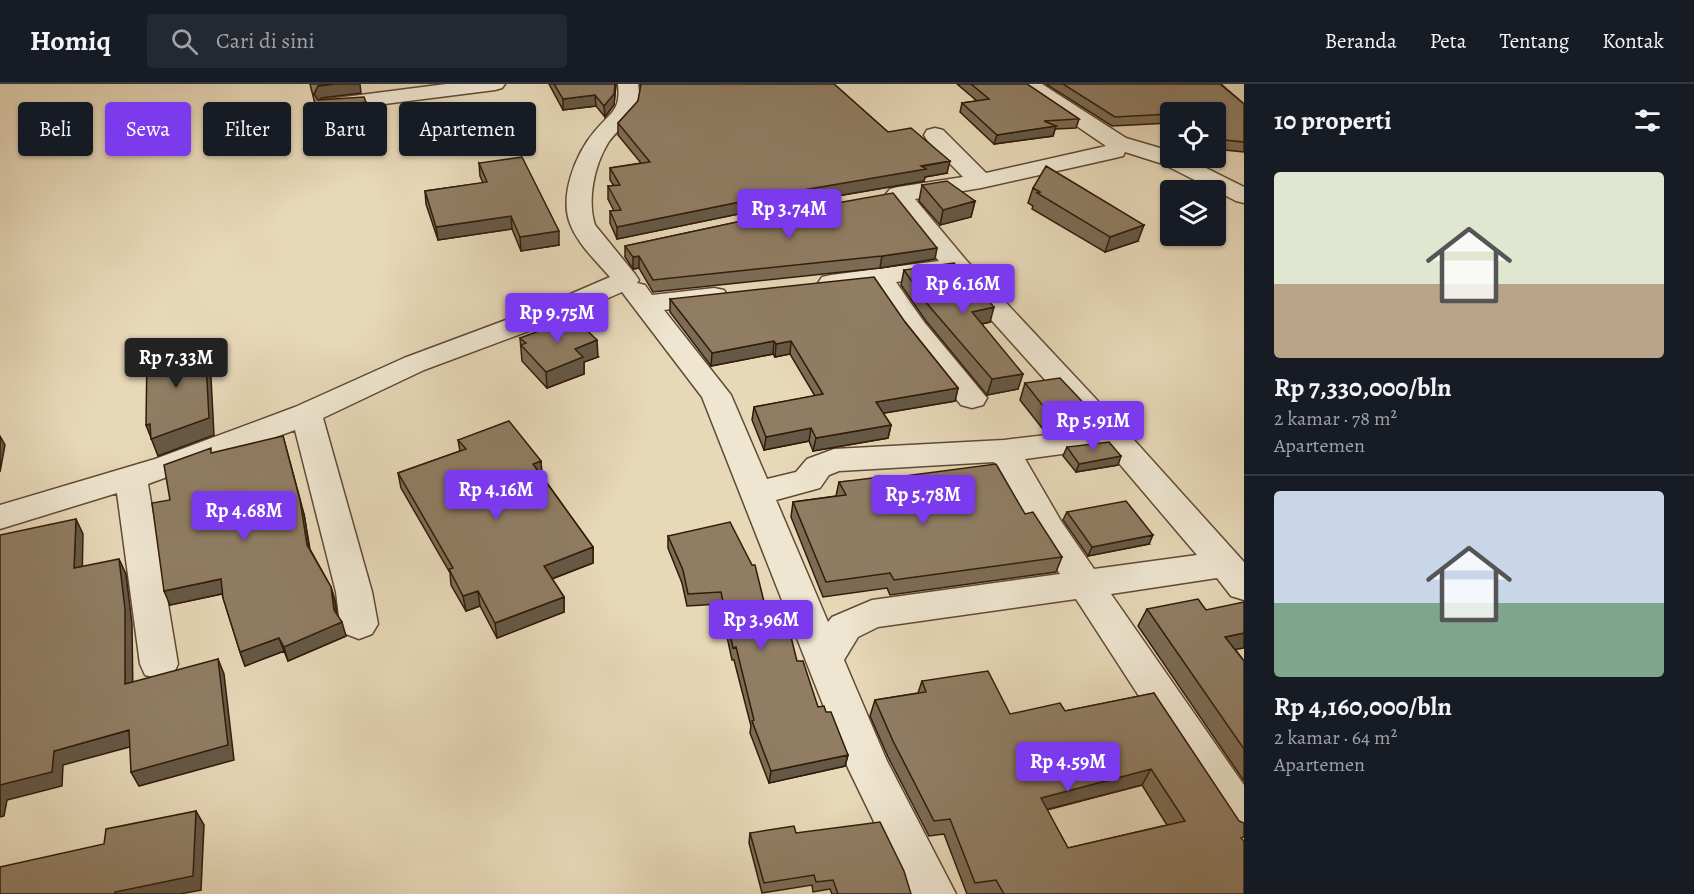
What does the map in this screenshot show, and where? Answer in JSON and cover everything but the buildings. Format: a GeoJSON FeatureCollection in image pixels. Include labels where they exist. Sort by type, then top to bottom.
{"type":"FeatureCollection","features":[{"type":"Feature","properties":{"kind":"street"},"geometry":{"type":"LineString","coordinates":[[353,102],[495,84]]}},
{"type":"Feature","properties":{"kind":"street"},"geometry":{"type":"LineString","coordinates":[[628,84],[631,97],[624,116],[596,144],[579,188],[582,224],[625,271],[716,395],[758,492],[869,768],[933,894]]}},
{"type":"Feature","properties":{"kind":"street"},"geometry":{"type":"LineString","coordinates":[[1028,84],[1118,143],[1171,159],[1244,195]]}},
{"type":"Feature","properties":{"kind":"street"},"geometry":{"type":"LineString","coordinates":[[935,135],[981,181]]}},
{"type":"Feature","properties":{"kind":"street"},"geometry":{"type":"LineString","coordinates":[[1118,143],[1114,150],[981,181],[887,196],[957,266],[1114,437],[1234,575]]}},
{"type":"Feature","properties":{"kind":"street"},"geometry":{"type":"LineString","coordinates":[[809,286],[957,266]]}},
{"type":"Feature","properties":{"kind":"street"},"geometry":{"type":"LineString","coordinates":[[0,517],[166,467],[306,414],[414,364],[548,314],[625,271],[739,294]]}},
{"type":"Feature","properties":{"kind":"street"},"geometry":{"type":"LineString","coordinates":[[880,278],[914,328],[972,398]]}},
{"type":"Feature","properties":{"kind":"street"},"geometry":{"type":"LineString","coordinates":[[306,414],[354,592],[359,624]]}},
{"type":"Feature","properties":{"kind":"street"},"geometry":{"type":"LineString","coordinates":[[758,492],[788,487],[808,480],[818,467],[834,460],[1004,451],[1114,437]]}},
{"type":"Feature","properties":{"kind":"street"},"geometry":{"type":"LineString","coordinates":[[1004,451],[1049,530],[1083,583],[1244,821]]}},
{"type":"Feature","properties":{"kind":"street"},"geometry":{"type":"LineString","coordinates":[[131,478],[159,664]]}},
{"type":"Feature","properties":{"kind":"street"},"geometry":{"type":"LineString","coordinates":[[825,657],[845,627],[872,614],[1083,583],[1234,575]]}}]}
